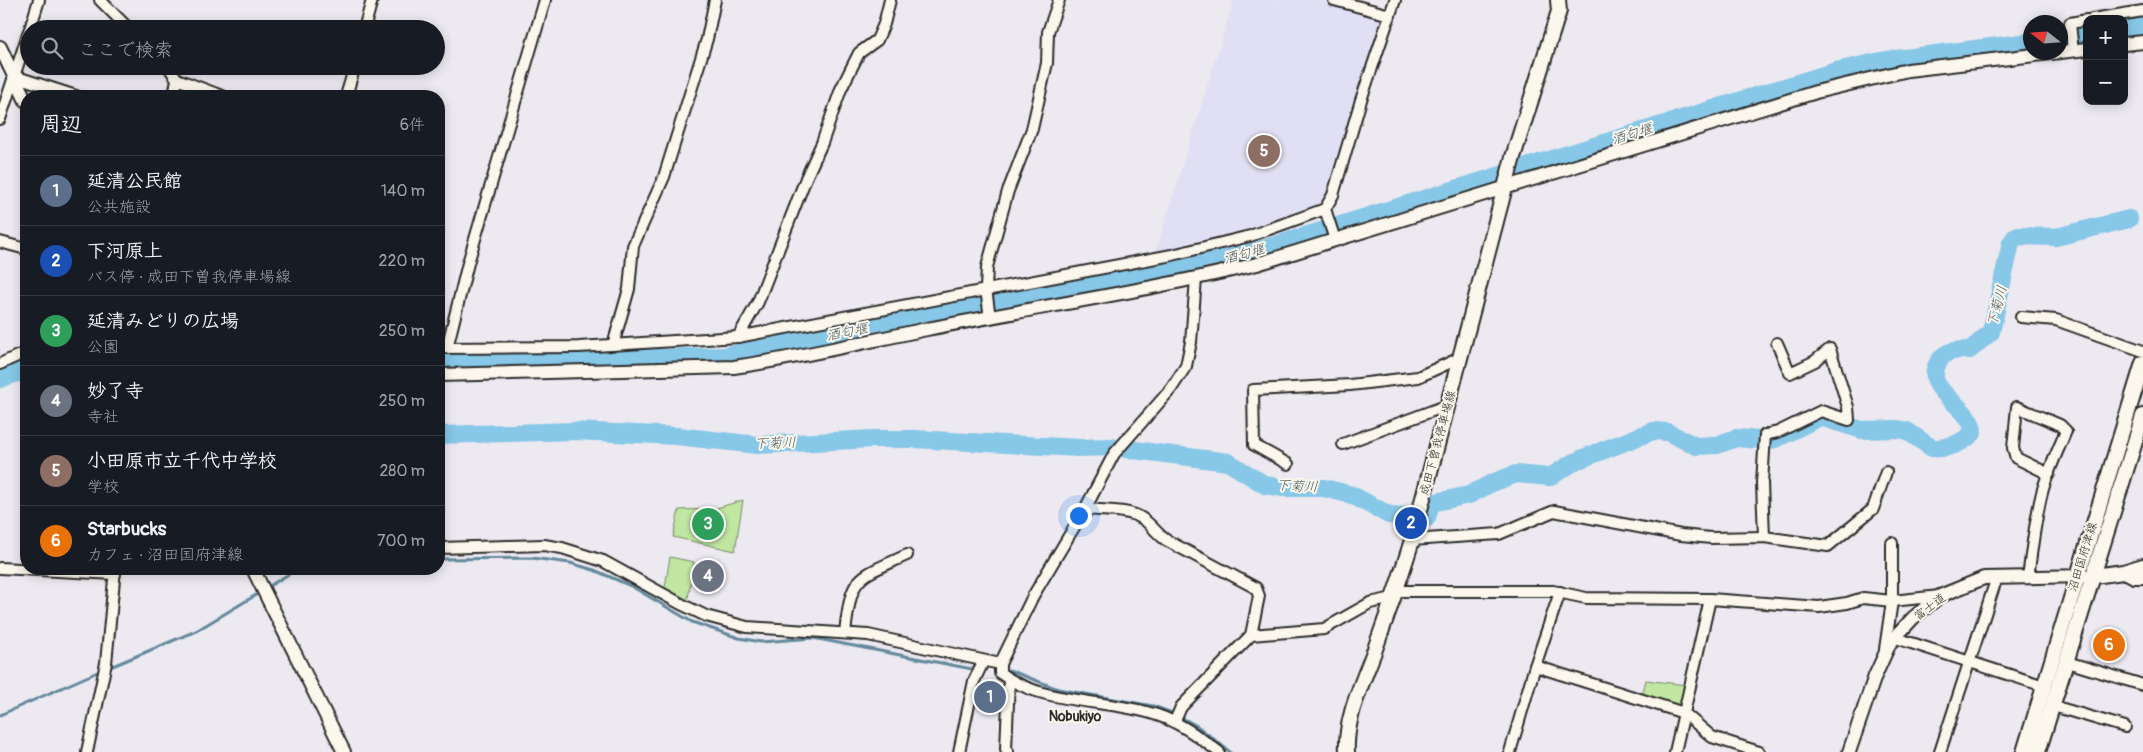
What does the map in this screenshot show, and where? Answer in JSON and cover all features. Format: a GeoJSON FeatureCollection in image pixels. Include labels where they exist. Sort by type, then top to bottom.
{"type":"FeatureCollection","features":[{"type":"Feature","properties":{"kind":"main road","name":"成田下曽我停車場線"},"geometry":{"type":"LineString","coordinates":[[1346,752],[1346,732],[1354,705],[1395,594],[1412,540],[1513,157],[1559,12],[1558,0]]}},
{"type":"Feature","properties":{"kind":"main road","name":"沼田国府津線"},"geometry":{"type":"LineString","coordinates":[[2024,752],[2143,363]]}},
{"type":"Feature","properties":{"kind":"main road","name":"沼田国府津線"},"geometry":{"type":"LineString","coordinates":[[2038,752],[2143,416]]}},
{"type":"Feature","properties":{"kind":"main road"},"geometry":{"type":"LineString","coordinates":[[2094,576],[2122,572],[2143,566]]}},
{"type":"Feature","properties":{"kind":"street"},"geometry":{"type":"LineString","coordinates":[[32,20],[39,0]]}},
{"type":"Feature","properties":{"kind":"street"},"geometry":{"type":"LineString","coordinates":[[100,0],[120,20]]}},
{"type":"Feature","properties":{"kind":"street"},"geometry":{"type":"LineString","coordinates":[[366,20],[372,0]]}},
{"type":"Feature","properties":{"kind":"street"},"geometry":{"type":"LineString","coordinates":[[445,344],[454,327],[468,263],[545,0]]}},
{"type":"Feature","properties":{"kind":"street"},"geometry":{"type":"LineString","coordinates":[[613,345],[629,290],[633,246],[664,177],[707,39],[715,0]]}},
{"type":"Feature","properties":{"kind":"street"},"geometry":{"type":"LineString","coordinates":[[738,337],[758,302],[842,89],[859,53],[877,40],[884,24],[890,0]]}},
{"type":"Feature","properties":{"kind":"street"},"geometry":{"type":"LineString","coordinates":[[990,318],[986,289],[987,267],[1008,191],[1032,130],[1047,63],[1048,32],[1058,0]]}},
{"type":"Feature","properties":{"kind":"street"},"geometry":{"type":"LineString","coordinates":[[1334,0],[1390,15]]}},
{"type":"Feature","properties":{"kind":"street"},"geometry":{"type":"LineString","coordinates":[[1335,240],[1327,213],[1395,0]]}},
{"type":"Feature","properties":{"kind":"street"},"geometry":{"type":"LineString","coordinates":[[2118,15],[2143,11]]}},
{"type":"Feature","properties":{"kind":"street"},"geometry":{"type":"LineString","coordinates":[[2068,35],[2070,23],[2083,21]]}},
{"type":"Feature","properties":{"kind":"street"},"geometry":{"type":"LineString","coordinates":[[2128,44],[2143,42]]}},
{"type":"Feature","properties":{"kind":"street"},"geometry":{"type":"LineString","coordinates":[[0,47],[21,90]]}},
{"type":"Feature","properties":{"kind":"street"},"geometry":{"type":"LineString","coordinates":[[2068,52],[2083,50]]}},
{"type":"Feature","properties":{"kind":"street"},"geometry":{"type":"LineString","coordinates":[[445,374],[734,367],[779,361],[1196,279],[1257,264],[1816,92],[1908,70],[2023,57]]}},
{"type":"Feature","properties":{"kind":"street"},"geometry":{"type":"LineString","coordinates":[[0,119],[20,58]]}},
{"type":"Feature","properties":{"kind":"street"},"geometry":{"type":"LineString","coordinates":[[175,75],[178,79],[206,90]]}},
{"type":"Feature","properties":{"kind":"street"},"geometry":{"type":"LineString","coordinates":[[348,90],[352,75]]}},
{"type":"Feature","properties":{"kind":"street"},"geometry":{"type":"LineString","coordinates":[[14,76],[57,90]]}},
{"type":"Feature","properties":{"kind":"street"},"geometry":{"type":"LineString","coordinates":[[175,90],[178,79]]}},
{"type":"Feature","properties":{"kind":"street"},"geometry":{"type":"LineString","coordinates":[[445,348],[613,345],[738,337],[1181,253],[1250,236],[1327,213]]}},
{"type":"Feature","properties":{"kind":"street"},"geometry":{"type":"LineString","coordinates":[[0,242],[20,247]]}},
{"type":"Feature","properties":{"kind":"street"},"geometry":{"type":"LineString","coordinates":[[1196,279],[1191,342],[1186,366],[1171,389],[1114,454],[1085,509],[1033,596],[1000,664],[1000,673],[1009,680],[1058,697],[1176,717],[1219,752]]}},
{"type":"Feature","properties":{"kind":"street"},"geometry":{"type":"LineString","coordinates":[[2022,317],[2056,320],[2143,351]]}},
{"type":"Feature","properties":{"kind":"street"},"geometry":{"type":"LineString","coordinates":[[1764,537],[1762,483],[1764,435],[1778,432],[1821,411],[1849,420],[1848,407],[1830,349],[1815,361],[1790,373],[1776,344]]}},
{"type":"Feature","properties":{"kind":"street"},"geometry":{"type":"LineString","coordinates":[[0,364],[20,355]]}},
{"type":"Feature","properties":{"kind":"street"},"geometry":{"type":"LineString","coordinates":[[1288,464],[1254,445],[1252,390],[1350,385],[1418,378],[1460,358]]}},
{"type":"Feature","properties":{"kind":"street"},"geometry":{"type":"LineString","coordinates":[[1342,444],[1448,405]]}},
{"type":"Feature","properties":{"kind":"street"},"geometry":{"type":"LineString","coordinates":[[2028,578],[2034,527],[2049,474],[2066,430],[2060,425],[2017,407],[2013,448],[2016,458],[2049,474]]}},
{"type":"Feature","properties":{"kind":"street"},"geometry":{"type":"LineString","coordinates":[[1412,540],[1499,534],[1554,511],[1681,535],[1711,538],[1764,537],[1828,546],[1874,509],[1886,472]]}},
{"type":"Feature","properties":{"kind":"street"},"geometry":{"type":"LineString","coordinates":[[1085,509],[1134,514],[1144,519],[1156,533],[1166,540],[1256,588],[1259,596],[1251,635],[1181,707],[1176,717]]}},
{"type":"Feature","properties":{"kind":"street"},"geometry":{"type":"LineString","coordinates":[[1885,652],[1892,601],[1892,543]]}},
{"type":"Feature","properties":{"kind":"street"},"geometry":{"type":"LineString","coordinates":[[445,548],[544,545],[562,548],[603,560],[683,606],[706,616],[747,627],[868,635],[983,662],[1000,664]]}},
{"type":"Feature","properties":{"kind":"street"},"geometry":{"type":"LineString","coordinates":[[845,633],[849,598],[856,582],[869,572],[907,555]]}},
{"type":"Feature","properties":{"kind":"street"},"geometry":{"type":"LineString","coordinates":[[0,568],[20,569]]}},
{"type":"Feature","properties":{"kind":"street"},"geometry":{"type":"LineString","coordinates":[[2122,572],[2134,578],[2143,578]]}},
{"type":"Feature","properties":{"kind":"street"},"geometry":{"type":"LineString","coordinates":[[87,752],[106,664],[115,575]]}},
{"type":"Feature","properties":{"kind":"street"},"geometry":{"type":"LineString","coordinates":[[256,575],[344,752]]}},
{"type":"Feature","properties":{"kind":"street","name":"富士道"},"geometry":{"type":"LineString","coordinates":[[1849,752],[1885,652],[1913,618],[1940,596],[1984,578],[2094,576]]}},
{"type":"Feature","properties":{"kind":"street"},"geometry":{"type":"LineString","coordinates":[[1940,752],[1997,577]]}},
{"type":"Feature","properties":{"kind":"street"},"geometry":{"type":"LineString","coordinates":[[1251,635],[1324,629],[1370,603],[1395,594],[1491,590],[1560,592],[1586,598],[1710,599],[1820,607],[1847,603],[1863,598],[1892,601],[1940,596]]}},
{"type":"Feature","properties":{"kind":"street"},"geometry":{"type":"LineString","coordinates":[[1510,752],[1534,666],[1560,592]]}},
{"type":"Feature","properties":{"kind":"street"},"geometry":{"type":"LineString","coordinates":[[1675,752],[1710,599]]}},
{"type":"Feature","properties":{"kind":"street"},"geometry":{"type":"LineString","coordinates":[[1896,638],[2044,686]]}},
{"type":"Feature","properties":{"kind":"street"},"geometry":{"type":"LineString","coordinates":[[959,752],[974,682],[983,662]]}},
{"type":"Feature","properties":{"kind":"street"},"geometry":{"type":"LineString","coordinates":[[2067,662],[2143,685]]}},
{"type":"Feature","properties":{"kind":"street"},"geometry":{"type":"LineString","coordinates":[[1534,666],[1684,713],[1712,737],[1759,752]]}},
{"type":"Feature","properties":{"kind":"street"},"geometry":{"type":"LineString","coordinates":[[1008,752],[1006,749],[1009,680]]}},
{"type":"Feature","properties":{"kind":"street"},"geometry":{"type":"LineString","coordinates":[[2053,706],[2125,727]]}},
{"type":"Feature","properties":{"kind":"shaded area"},"geometry":{"type":"Polygon","coordinates":[[[1234,0],[1320,0],[1385,18],[1330,196],[1323,202],[1270,227],[1159,252],[1156,250],[1234,0]]]}},
{"type":"Feature","properties":{"kind":"green space"},"geometry":{"type":"Polygon","coordinates":[[[743,500],[735,551],[673,537],[679,510],[714,509],[743,500]]]}},
{"type":"Feature","properties":{"kind":"green space"},"geometry":{"type":"Polygon","coordinates":[[[670,557],[694,562],[687,604],[664,593],[670,557]]]}},
{"type":"Feature","properties":{"kind":"green space"},"geometry":{"type":"Polygon","coordinates":[[[1646,680],[1686,685],[1681,707],[1642,696],[1646,680]]]}},
{"type":"Feature","properties":{"kind":"waterway","name":"酒匂堰"},"geometry":{"type":"LineString","coordinates":[[2128,29],[2143,26]]}},
{"type":"Feature","properties":{"kind":"waterway","name":"酒匂堰"},"geometry":{"type":"LineString","coordinates":[[2068,38],[2083,36]]}},
{"type":"Feature","properties":{"kind":"waterway","name":"酒匂堰"},"geometry":{"type":"LineString","coordinates":[[445,364],[723,356],[1172,271],[1253,252],[1836,71],[1881,61],[2023,43]]}},
{"type":"Feature","properties":{"kind":"waterway","name":"下菊川"},"geometry":{"type":"LineString","coordinates":[[1767,441],[1778,438],[1820,417],[1862,430],[1898,429],[1907,431],[1932,448],[1948,447],[1964,440],[1973,433],[1971,423],[1965,414],[1941,390],[1936,381],[1935,372],[1942,357],[1948,353],[1970,350],[1991,332],[2011,243],[2016,236],[2056,237],[2129,219]]}},
{"type":"Feature","properties":{"kind":"waterway","name":"酒匂堰"},"geometry":{"type":"LineString","coordinates":[[0,379],[20,372]]}},
{"type":"Feature","properties":{"kind":"waterway","name":"下菊川"},"geometry":{"type":"LineString","coordinates":[[445,435],[575,431],[677,436],[757,445],[873,439],[914,439],[1080,448],[1112,447]]}},
{"type":"Feature","properties":{"kind":"waterway","name":"下菊川"},"geometry":{"type":"LineString","coordinates":[[1581,459],[1653,431],[1667,432],[1696,446],[1717,445],[1736,438],[1760,440]]}},
{"type":"Feature","properties":{"kind":"waterway","name":"下菊川"},"geometry":{"type":"LineString","coordinates":[[1126,449],[1228,462],[1265,485],[1283,488],[1324,488],[1352,495],[1389,515],[1408,516]]}},
{"type":"Feature","properties":{"kind":"waterway","name":"下菊川"},"geometry":{"type":"LineString","coordinates":[[1427,518],[1431,503],[1469,495],[1492,483],[1516,474],[1550,477],[1574,462]]}},
{"type":"Feature","properties":{"kind":"waterway"},"geometry":{"type":"LineString","coordinates":[[445,559],[532,558],[570,563],[594,570],[631,586],[692,622],[739,638],[761,642],[813,638],[972,669]]}},
{"type":"Feature","properties":{"kind":"waterway"},"geometry":{"type":"LineString","coordinates":[[266,588],[287,575]]}},
{"type":"Feature","properties":{"kind":"waterway"},"geometry":{"type":"LineString","coordinates":[[108,668],[196,631],[261,592]]}},
{"type":"Feature","properties":{"kind":"waterway"},"geometry":{"type":"LineString","coordinates":[[0,715],[102,670]]}},
{"type":"Feature","properties":{"kind":"waterway"},"geometry":{"type":"LineString","coordinates":[[1009,670],[1058,689],[1153,706],[1175,714],[1197,726],[1230,752]]}},
{"type":"Feature","properties":{"kind":"place","name":"小田原市立千代中学校"},"geometry":{"type":"Point","coordinates":[1264,151]}},
{"type":"Feature","properties":{"kind":"place","name":"下河原上"},"geometry":{"type":"Point","coordinates":[1411,523]}},
{"type":"Feature","properties":{"kind":"place","name":"延清みどりの広場"},"geometry":{"type":"Point","coordinates":[708,524]}},
{"type":"Feature","properties":{"kind":"place","name":"妙了寺"},"geometry":{"type":"Point","coordinates":[708,576]}},
{"type":"Feature","properties":{"kind":"place","name":"Starbucks"},"geometry":{"type":"Point","coordinates":[2109,645]}},
{"type":"Feature","properties":{"kind":"place","name":"延清公民館"},"geometry":{"type":"Point","coordinates":[990,697]}},
{"type":"Feature","properties":{"kind":"district","name":"Nobukiyo"},"geometry":{"type":"Point","coordinates":[1075,716]}}]}
